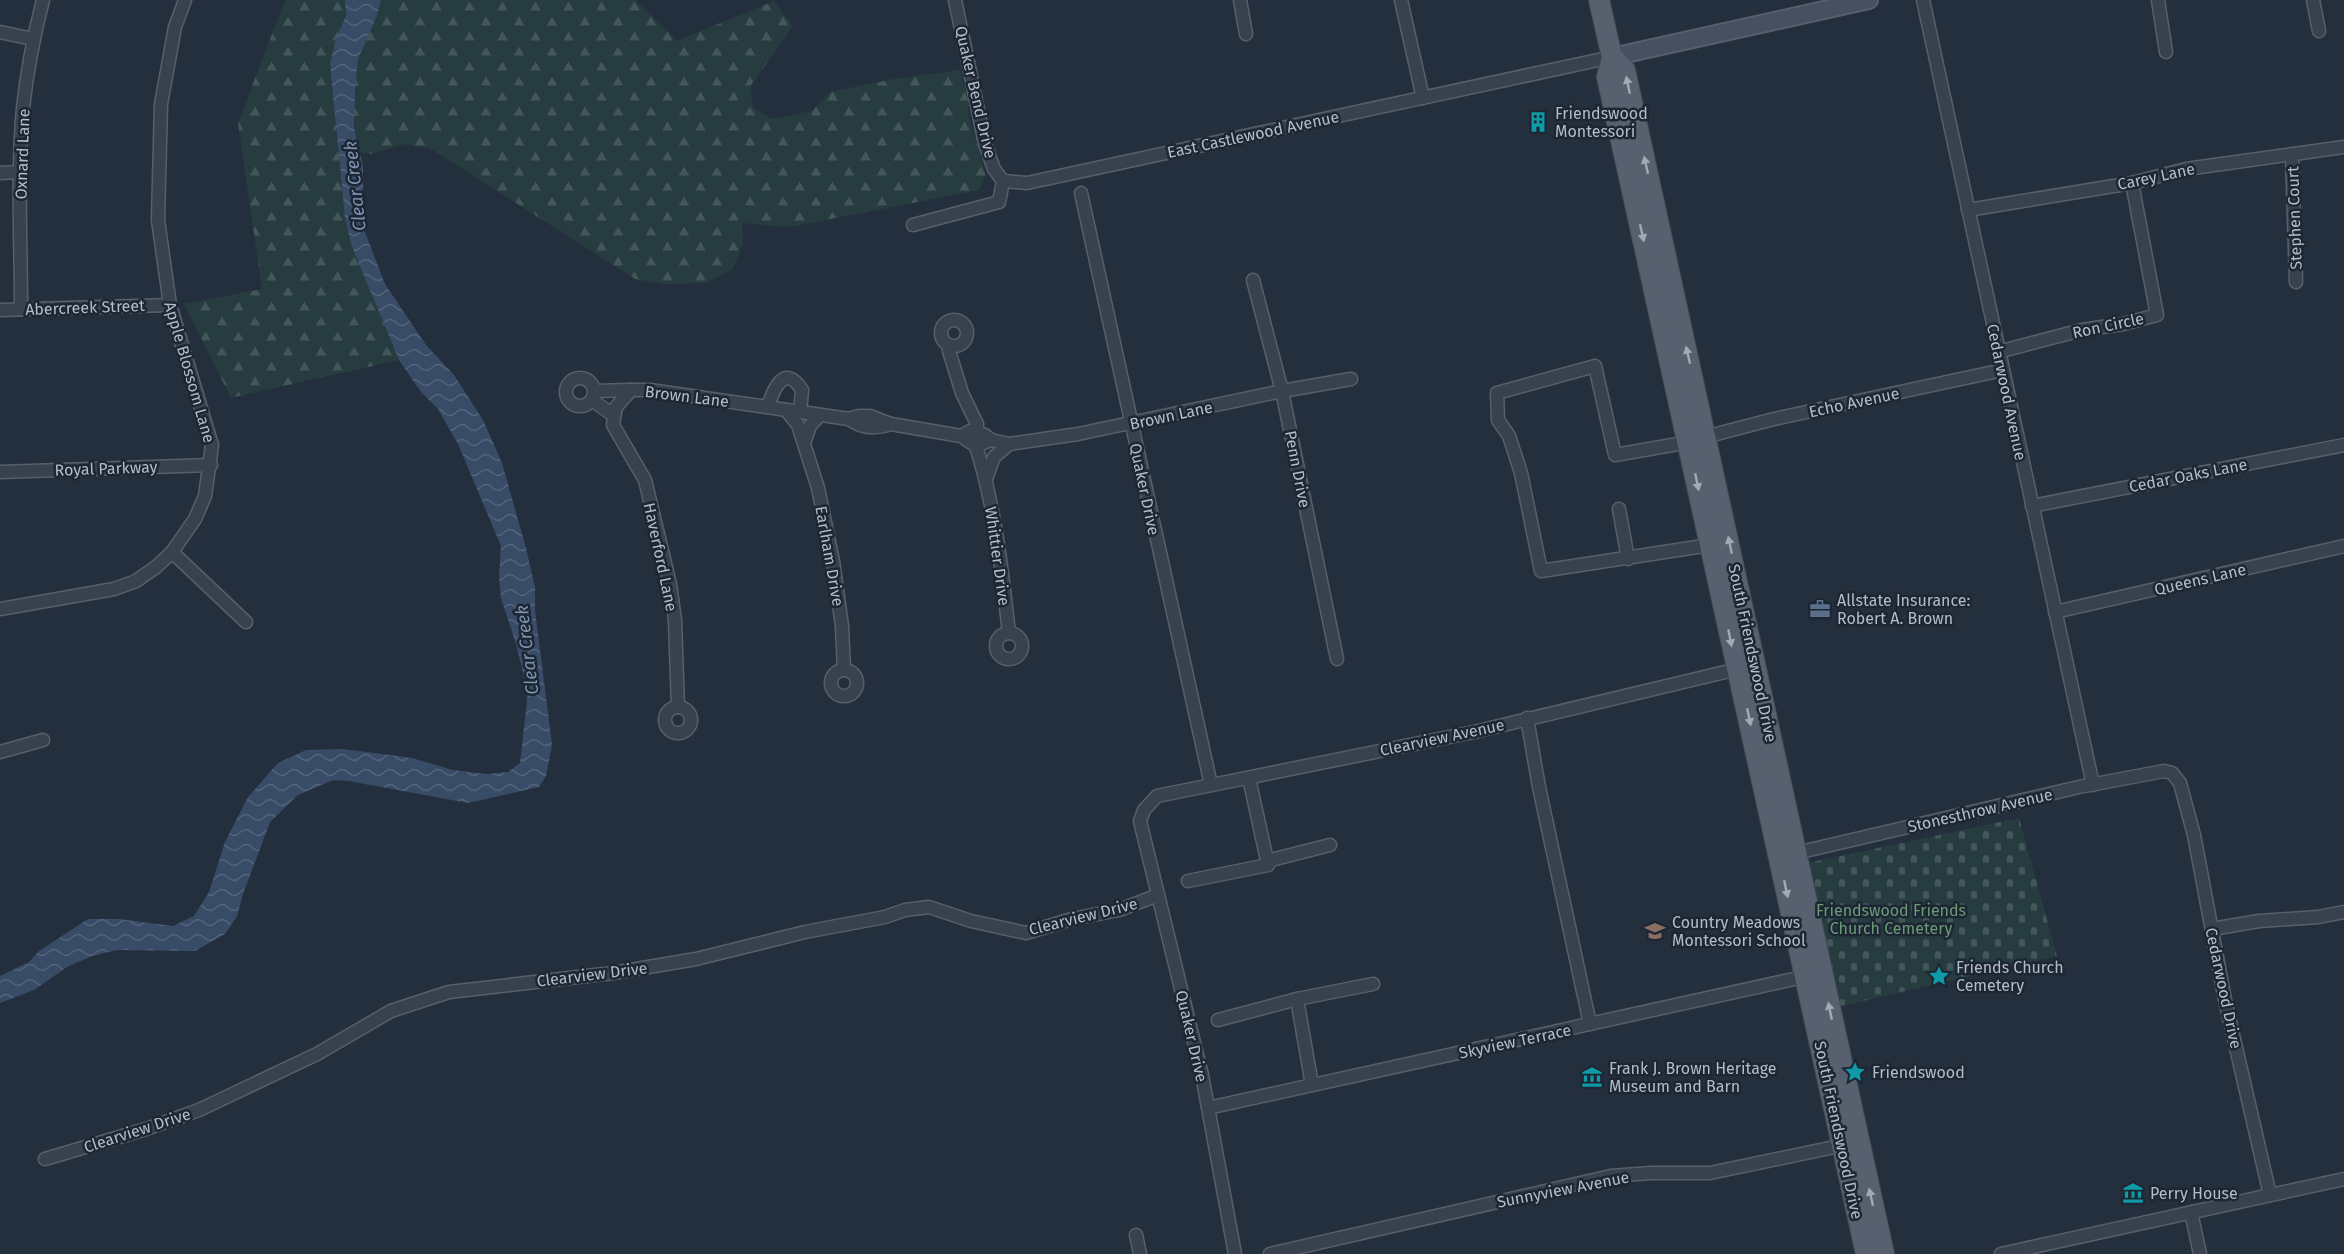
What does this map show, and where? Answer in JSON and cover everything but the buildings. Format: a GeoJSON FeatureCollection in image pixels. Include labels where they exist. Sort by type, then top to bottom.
{"type":"FeatureCollection","features":[{"type":"Feature","properties":{"kind":"main road","name":"South Friendswood Drive"},"geometry":{"type":"LineString","coordinates":[[1599,0],[1612,57],[1625,70],[1697,439],[1850,1143],[1866,1254]]}},
{"type":"Feature","properties":{"kind":"main road","name":"South Friendswood Drive"},"geometry":{"type":"LineString","coordinates":[[1697,439],[1710,545],[1746,667]]}},
{"type":"Feature","properties":{"kind":"main road","name":"South Friendswood Drive"},"geometry":{"type":"LineString","coordinates":[[1850,1143],[1884,1254]]}},
{"type":"Feature","properties":{"kind":"street","name":"Oxnard Lane"},"geometry":{"type":"LineString","coordinates":[[21,309],[20,172],[23,108],[33,39],[43,0]]}},
{"type":"Feature","properties":{"kind":"street","name":"Apple Blossom Lane"},"geometry":{"type":"LineString","coordinates":[[0,609],[114,589],[136,581],[172,552],[195,519],[206,496],[212,446],[204,415],[185,362],[170,305],[158,220],[161,104],[172,38],[185,0]]}},
{"type":"Feature","properties":{"kind":"street","name":"Quaker Bend Drive"},"geometry":{"type":"LineString","coordinates":[[955,0],[985,144],[994,169],[1003,181]]}},
{"type":"Feature","properties":{"kind":"street"},"geometry":{"type":"LineString","coordinates":[[1240,0],[1246,34]]}},
{"type":"Feature","properties":{"kind":"street"},"geometry":{"type":"LineString","coordinates":[[1401,0],[1423,98]]}},
{"type":"Feature","properties":{"kind":"street"},"geometry":{"type":"LineString","coordinates":[[1612,57],[1869,0]]}},
{"type":"Feature","properties":{"kind":"street","name":"Cedarwood Avenue"},"geometry":{"type":"LineString","coordinates":[[1923,0],[2093,784]]}},
{"type":"Feature","properties":{"kind":"street"},"geometry":{"type":"LineString","coordinates":[[2158,0],[2166,52]]}},
{"type":"Feature","properties":{"kind":"street"},"geometry":{"type":"LineString","coordinates":[[2313,0],[2319,31]]}},
{"type":"Feature","properties":{"kind":"street"},"geometry":{"type":"LineString","coordinates":[[0,32],[33,39]]}},
{"type":"Feature","properties":{"kind":"street","name":"East Castlewood Avenue"},"geometry":{"type":"LineString","coordinates":[[1003,181],[1027,183],[1612,57]]}},
{"type":"Feature","properties":{"kind":"street","name":"Carey Lane"},"geometry":{"type":"LineString","coordinates":[[1968,210],[2132,183],[2186,169],[2344,147]]}},
{"type":"Feature","properties":{"kind":"street","name":"Stephen Court"},"geometry":{"type":"LineString","coordinates":[[2292,154],[2296,282]]}},
{"type":"Feature","properties":{"kind":"street"},"geometry":{"type":"LineString","coordinates":[[0,173],[20,172]]}},
{"type":"Feature","properties":{"kind":"street"},"geometry":{"type":"LineString","coordinates":[[913,225],[999,202],[1003,181]]}},
{"type":"Feature","properties":{"kind":"street","name":"Ron Circle"},"geometry":{"type":"LineString","coordinates":[[1998,352],[2082,330],[2123,324],[2157,315],[2132,183]]}},
{"type":"Feature","properties":{"kind":"street","name":"Quaker Drive"},"geometry":{"type":"LineString","coordinates":[[1081,193],[1211,785]]}},
{"type":"Feature","properties":{"kind":"street","name":"Penn Drive"},"geometry":{"type":"LineString","coordinates":[[1253,280],[1282,391],[1337,659]]}},
{"type":"Feature","properties":{"kind":"street","name":"Abercreek Street"},"geometry":{"type":"LineString","coordinates":[[0,310],[170,305]]}},
{"type":"Feature","properties":{"kind":"street"},"geometry":{"type":"LineString","coordinates":[[950,346],[949,351],[962,393],[977,424],[977,432]]}},
{"type":"Feature","properties":{"kind":"street","name":"Echo Avenue"},"geometry":{"type":"LineString","coordinates":[[1628,559],[1541,571],[1521,473],[1509,436],[1498,420],[1497,393],[1595,366],[1615,455],[1697,439],[2002,370]]}},
{"type":"Feature","properties":{"kind":"street"},"geometry":{"type":"LineString","coordinates":[[768,407],[777,383],[789,379],[802,390],[801,412]]}},
{"type":"Feature","properties":{"kind":"street","name":"Brown Lane"},"geometry":{"type":"LineString","coordinates":[[961,436],[970,431],[977,432],[991,440],[1009,444],[1078,434],[1282,391],[1351,379]]}},
{"type":"Feature","properties":{"kind":"street","name":"Brown Lane"},"geometry":{"type":"LineString","coordinates":[[631,390],[619,402],[613,416],[593,395],[631,390],[650,390],[849,419],[870,416],[891,424],[961,436],[976,446]]}},
{"type":"Feature","properties":{"kind":"street","name":"Earlham Drive"},"geometry":{"type":"LineString","coordinates":[[786,410],[798,425],[818,488],[833,561],[842,626],[844,670]]}},
{"type":"Feature","properties":{"kind":"street"},"geometry":{"type":"LineString","coordinates":[[804,443],[810,426],[820,415]]}},
{"type":"Feature","properties":{"kind":"street","name":"Haverford Lane"},"geometry":{"type":"LineString","coordinates":[[613,416],[613,425],[645,480],[670,584],[675,620],[678,707]]}},
{"type":"Feature","properties":{"kind":"street"},"geometry":{"type":"LineString","coordinates":[[976,446],[991,440]]}},
{"type":"Feature","properties":{"kind":"street"},"geometry":{"type":"LineString","coordinates":[[986,479],[994,457],[1009,444]]}},
{"type":"Feature","properties":{"kind":"street","name":"Cedar Oaks Lane"},"geometry":{"type":"LineString","coordinates":[[2032,506],[2344,445]]}},
{"type":"Feature","properties":{"kind":"street","name":"Whittier Drive"},"geometry":{"type":"LineString","coordinates":[[976,446],[986,479],[1002,563],[1009,633]]}},
{"type":"Feature","properties":{"kind":"street","name":"Royal Parkway"},"geometry":{"type":"LineString","coordinates":[[0,472],[211,465]]}},
{"type":"Feature","properties":{"kind":"street"},"geometry":{"type":"LineString","coordinates":[[1619,509],[1628,559],[1710,545]]}},
{"type":"Feature","properties":{"kind":"street","name":"Queens Lane"},"geometry":{"type":"LineString","coordinates":[[2055,612],[2344,546]]}},
{"type":"Feature","properties":{"kind":"street"},"geometry":{"type":"LineString","coordinates":[[172,552],[246,622]]}},
{"type":"Feature","properties":{"kind":"street","name":"Clearview Avenue"},"geometry":{"type":"LineString","coordinates":[[1140,820],[1144,810],[1157,796],[1474,732],[1746,667]]}},
{"type":"Feature","properties":{"kind":"street"},"geometry":{"type":"LineString","coordinates":[[1527,718],[1539,787],[1590,1024]]}},
{"type":"Feature","properties":{"kind":"street"},"geometry":{"type":"LineString","coordinates":[[0,752],[43,740]]}},
{"type":"Feature","properties":{"kind":"street","name":"Stonesthrow Avenue"},"geometry":{"type":"LineString","coordinates":[[1787,855],[2093,784],[2164,771],[2172,772],[2179,781]]}},
{"type":"Feature","properties":{"kind":"street"},"geometry":{"type":"LineString","coordinates":[[1188,881],[1268,865],[1249,778]]}},
{"type":"Feature","properties":{"kind":"street","name":"Cedarwood Drive"},"geometry":{"type":"LineString","coordinates":[[2179,781],[2194,835],[2225,1000],[2270,1195]]}},
{"type":"Feature","properties":{"kind":"street","name":"Quaker Drive"},"geometry":{"type":"LineString","coordinates":[[1140,820],[1202,1075],[1235,1254]]}},
{"type":"Feature","properties":{"kind":"street"},"geometry":{"type":"LineString","coordinates":[[1268,861],[1330,845]]}},
{"type":"Feature","properties":{"kind":"street","name":"Clearview Drive"},"geometry":{"type":"LineString","coordinates":[[45,1159],[146,1129],[199,1110],[317,1054],[391,1011],[449,992],[613,973],[696,959],[805,932],[885,917],[905,910],[930,907],[971,921],[1026,933],[1072,919],[1119,910],[1158,896]]}},
{"type":"Feature","properties":{"kind":"street"},"geometry":{"type":"LineString","coordinates":[[2212,929],[2259,921],[2318,917],[2344,912]]}},
{"type":"Feature","properties":{"kind":"street","name":"Skyview Terrace"},"geometry":{"type":"LineString","coordinates":[[1208,1108],[1813,975]]}},
{"type":"Feature","properties":{"kind":"street"},"geometry":{"type":"LineString","coordinates":[[1218,1020],[1297,999],[1373,984]]}},
{"type":"Feature","properties":{"kind":"street"},"geometry":{"type":"LineString","coordinates":[[1297,999],[1312,1085]]}},
{"type":"Feature","properties":{"kind":"street","name":"Sunnyview Avenue"},"geometry":{"type":"LineString","coordinates":[[1270,1254],[1611,1176],[1710,1173],[1850,1143]]}},
{"type":"Feature","properties":{"kind":"street"},"geometry":{"type":"LineString","coordinates":[[2001,1254],[2344,1179]]}},
{"type":"Feature","properties":{"kind":"street"},"geometry":{"type":"LineString","coordinates":[[2191,1212],[2200,1254]]}},
{"type":"Feature","properties":{"kind":"street"},"geometry":{"type":"LineString","coordinates":[[1136,1235],[1140,1254]]}},
{"type":"Feature","properties":{"kind":"green space"},"geometry":{"type":"Polygon","coordinates":[[[285,0],[345,0],[346,16],[336,38],[330,64],[345,218],[352,247],[399,360],[231,398],[184,304],[262,289],[238,123],[285,0]]]}},
{"type":"Feature","properties":{"kind":"green space"},"geometry":{"type":"Polygon","coordinates":[[[381,0],[635,0],[677,41],[774,1],[793,26],[751,85],[752,107],[771,119],[812,111],[830,92],[894,79],[960,70],[968,100],[969,117],[986,176],[979,190],[790,227],[742,223],[743,243],[733,269],[706,283],[662,284],[635,279],[433,150],[406,144],[371,154],[359,152],[354,104],[356,67],[381,0]]]}},
{"type":"Feature","properties":{"kind":"green space","name":"Friendswood Friends Church Cemetery"},"geometry":{"type":"Polygon","coordinates":[[[2019,818],[2057,956],[1837,1007],[1803,864],[2019,818]]]}},
{"type":"Feature","properties":{"kind":"water","name":"Clear Creek"},"geometry":{"type":"Polygon","coordinates":[[[345,0],[381,0],[376,18],[358,59],[355,89],[354,127],[363,166],[363,192],[360,198],[363,227],[385,284],[426,345],[454,375],[483,420],[502,463],[535,587],[535,610],[552,745],[546,776],[539,787],[468,803],[333,780],[298,795],[270,822],[237,916],[225,934],[195,951],[117,950],[92,956],[67,967],[34,990],[0,1003],[0,976],[29,962],[39,951],[88,919],[119,919],[173,926],[194,916],[209,892],[225,842],[248,797],[278,763],[306,750],[342,749],[375,753],[412,758],[453,770],[486,774],[508,772],[520,763],[528,692],[501,598],[499,577],[501,546],[458,444],[438,409],[421,392],[399,360],[352,247],[345,218],[330,64],[336,38],[346,16],[345,0]]]}},
{"type":"Feature","properties":{"kind":"place","name":"Friendswood Montessori"},"geometry":{"type":"Point","coordinates":[1538,122]}},
{"type":"Feature","properties":{"kind":"place","name":"Allstate Insurance: Robert A. Brown"},"geometry":{"type":"Point","coordinates":[1820,609]}},
{"type":"Feature","properties":{"kind":"place","name":"Country Meadows Montessori School"},"geometry":{"type":"Point","coordinates":[1655,931]}},
{"type":"Feature","properties":{"kind":"place","name":"Friends Church Cemetery"},"geometry":{"type":"Point","coordinates":[1939,976]}},
{"type":"Feature","properties":{"kind":"place","name":"Friendswood"},"geometry":{"type":"Point","coordinates":[1855,1072]}},
{"type":"Feature","properties":{"kind":"place","name":"Frank J. Brown Heritage Museum and Barn"},"geometry":{"type":"Point","coordinates":[1592,1077]}},
{"type":"Feature","properties":{"kind":"place","name":"Perry House"},"geometry":{"type":"Point","coordinates":[2133,1193]}}]}
